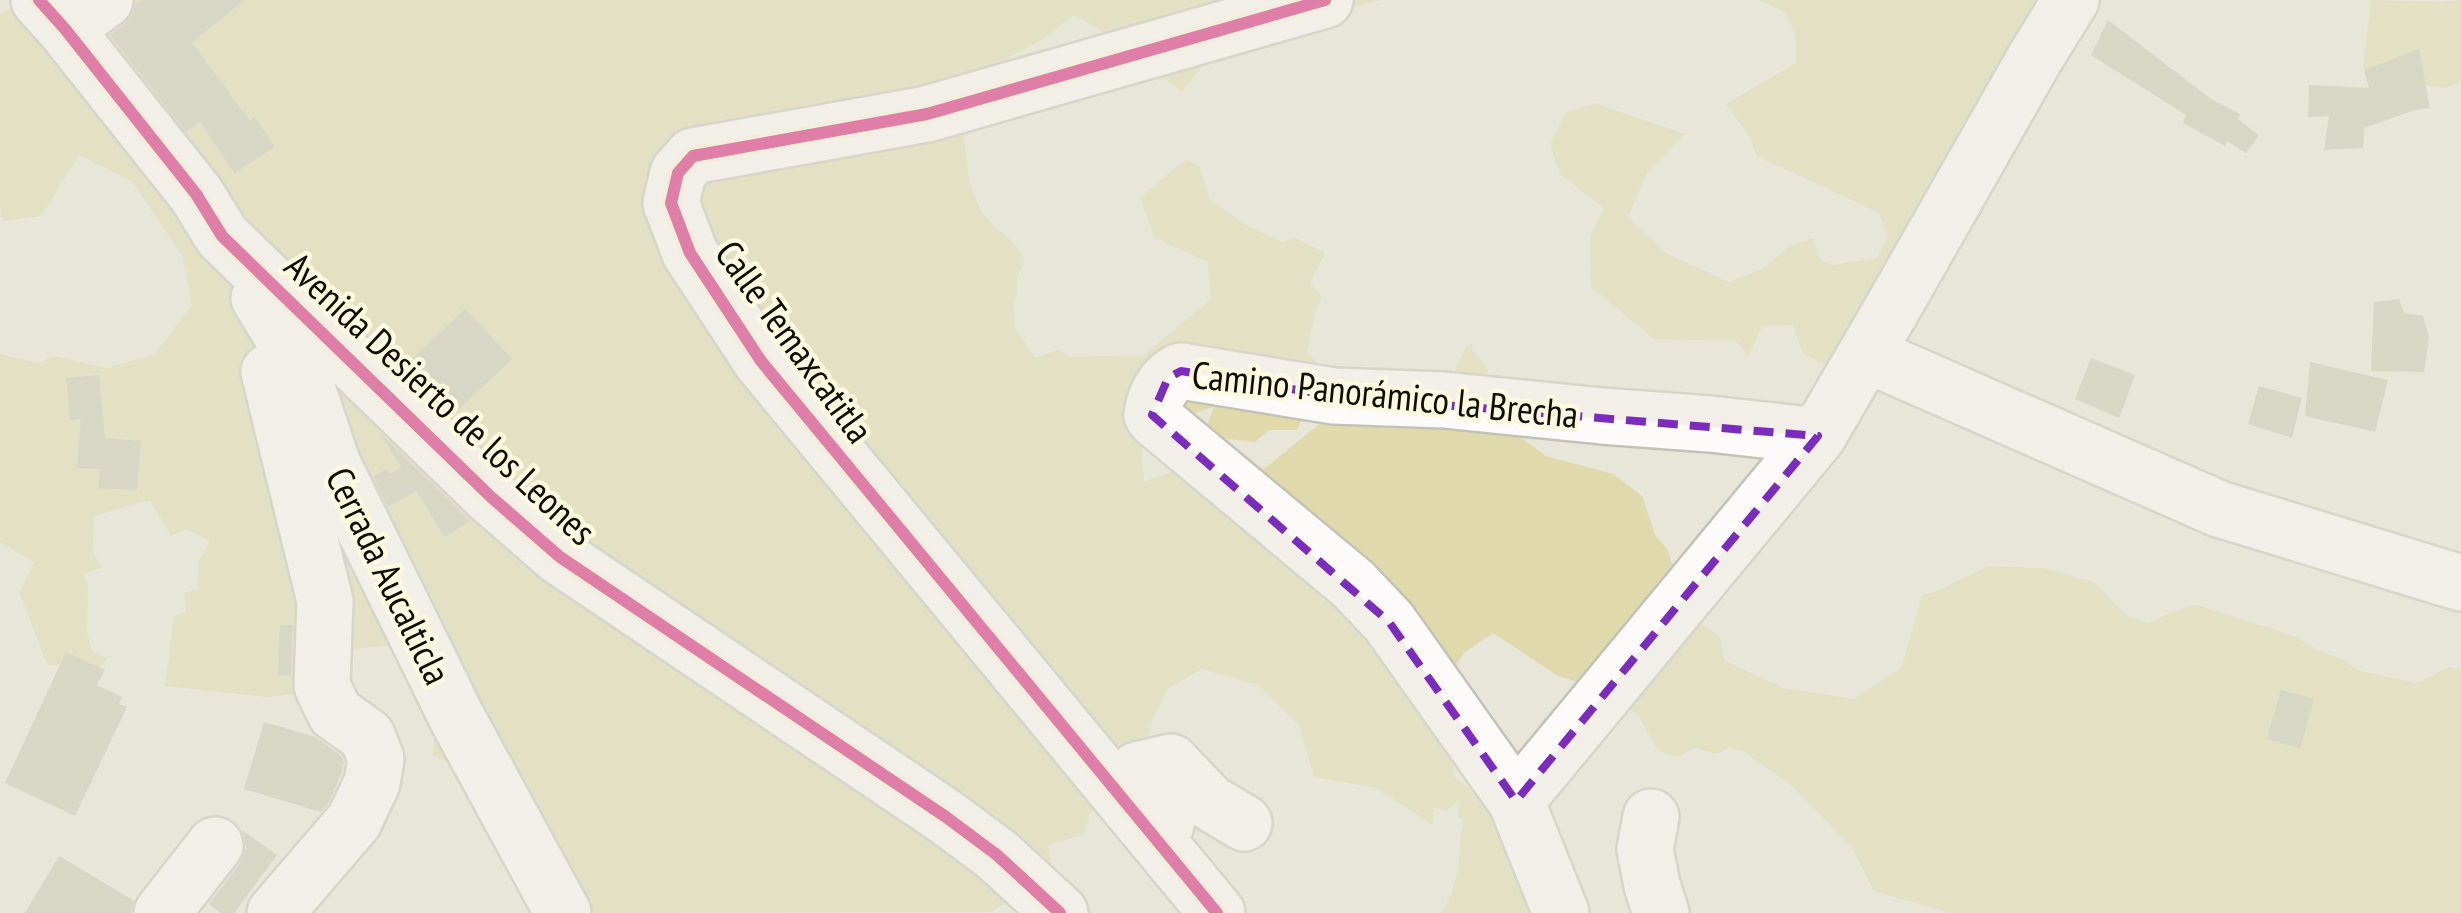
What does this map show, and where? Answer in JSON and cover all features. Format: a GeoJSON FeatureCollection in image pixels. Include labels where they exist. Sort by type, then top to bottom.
{"type":"FeatureCollection","features":[{"type":"Feature","properties":{"kind":"street","name":"Calle Temaxcatitla"},"geometry":{"type":"LineString","coordinates":[[1204,906],[761,361],[690,253],[671,204],[678,173],[693,156],[927,114],[1326,0]]}},
{"type":"Feature","properties":{"kind":"street"},"geometry":{"type":"LineString","coordinates":[[1516,801],[1818,436],[2071,0]]}},
{"type":"Feature","properties":{"kind":"street","name":"Avenida Desierto de los Leones"},"geometry":{"type":"LineString","coordinates":[[70,10],[222,236],[491,497],[560,557],[998,855],[1060,913]]}},
{"type":"Feature","properties":{"kind":"street"},"geometry":{"type":"LineString","coordinates":[[222,236],[274,389],[325,601],[322,686],[335,713],[367,736],[376,760],[372,783],[354,822],[275,913]]}},
{"type":"Feature","properties":{"kind":"street","name":"Cerrada Aucalticla"},"geometry":{"type":"LineString","coordinates":[[222,236],[299,364],[332,465],[457,718],[563,913]]}},
{"type":"Feature","properties":{"kind":"street"},"geometry":{"type":"LineString","coordinates":[[1866,354],[2218,509],[2461,583]]}},
{"type":"Feature","properties":{"kind":"street","name":"Camino Panorámico la Brecha"},"geometry":{"type":"LineString","coordinates":[[1562,913],[1516,801],[1389,622],[1353,584],[1152,415],[1168,378],[1181,371],[1334,396],[1444,400],[1818,436]]}},
{"type":"Feature","properties":{"kind":"street"},"geometry":{"type":"LineString","coordinates":[[1204,906],[1194,860],[1154,808],[1137,770],[1172,762],[1209,802],[1244,823]]}},
{"type":"Feature","properties":{"kind":"street"},"geometry":{"type":"LineString","coordinates":[[1651,817],[1645,850],[1661,913]]}},
{"type":"Feature","properties":{"kind":"street"},"geometry":{"type":"LineString","coordinates":[[162,913],[215,845]]}},
{"type":"Feature","properties":{"kind":"highlighted area"},"geometry":{"type":"Polygon","coordinates":[[[1181,371],[1334,396],[1818,436],[1516,801],[1389,622],[1152,415],[1168,378],[1181,371]]]}},
{"type":"Feature","properties":{"kind":"shaded area"},"geometry":{"type":"Polygon","coordinates":[[[21,0],[1381,0],[1353,7],[1298,9],[1234,26],[1182,92],[1116,40],[1073,15],[1044,39],[998,63],[970,98],[962,115],[969,182],[982,214],[1020,250],[1024,262],[1017,276],[1015,327],[1035,358],[1057,350],[1072,357],[1144,355],[1210,300],[1208,262],[1155,238],[1140,197],[1186,160],[1199,166],[1210,199],[1244,224],[1282,242],[1295,238],[1325,253],[1310,282],[1322,297],[1307,351],[1324,372],[1297,430],[1269,430],[1255,442],[1200,440],[1215,406],[1161,426],[1141,441],[1144,482],[1188,466],[1260,472],[1333,413],[1462,413],[1455,369],[1466,346],[1472,344],[1472,350],[1488,369],[1488,394],[1496,420],[1546,456],[1613,474],[1642,496],[1655,535],[1689,582],[1699,621],[1720,638],[1725,661],[1783,688],[1854,699],[1902,667],[1922,595],[1988,566],[2044,568],[2094,582],[2127,616],[2149,623],[2197,605],[2294,636],[2360,671],[2417,683],[2449,667],[2461,669],[2461,913],[1950,913],[1874,891],[1853,849],[1790,784],[1744,752],[1731,747],[1716,754],[1695,748],[1677,757],[1658,751],[1638,715],[1599,688],[1558,676],[1493,633],[1465,652],[1452,671],[1453,775],[1499,814],[1535,913],[1441,913],[1458,869],[1463,821],[1458,816],[1459,800],[1446,811],[1433,807],[1433,825],[1376,788],[1314,777],[1299,725],[1258,685],[1202,669],[1166,689],[1152,720],[1143,761],[1091,812],[1083,835],[1048,845],[1055,883],[1019,894],[991,912],[561,913],[538,813],[433,755],[437,696],[410,643],[326,652],[295,694],[267,697],[165,686],[174,616],[186,612],[184,593],[197,589],[199,561],[210,542],[187,529],[171,536],[150,500],[94,516],[93,551],[101,568],[83,574],[88,584],[87,633],[92,652],[108,658],[90,679],[78,663],[48,665],[19,593],[34,562],[0,542],[0,354],[39,363],[54,356],[107,368],[155,354],[192,305],[183,258],[132,181],[79,155],[41,216],[3,221],[0,15],[21,0]]]}},
{"type":"Feature","properties":{"kind":"shaded area"},"geometry":{"type":"Polygon","coordinates":[[[1759,0],[2052,0],[2003,67],[1988,79],[1982,113],[1850,376],[1803,354],[1793,325],[1762,326],[1748,357],[1736,341],[1654,339],[1591,287],[1590,237],[1604,208],[1560,174],[1550,143],[1565,113],[1595,103],[1685,134],[1647,173],[1628,217],[1667,254],[1729,282],[1762,269],[1790,246],[1813,238],[1820,260],[1832,265],[1877,258],[1888,235],[1878,212],[1757,156],[1749,135],[1726,104],[1796,63],[1795,34],[1786,13],[1759,0]]]}},
{"type":"Feature","properties":{"kind":"shaded area"},"geometry":{"type":"Polygon","coordinates":[[[2371,0],[2461,0],[2461,82],[2446,88],[2420,85],[2417,93],[2363,68],[2371,0]]]}},
{"type":"Feature","properties":{"kind":"building"},"geometry":{"type":"Polygon","coordinates":[[[141,0],[244,0],[192,43],[250,121],[255,117],[275,147],[234,173],[200,122],[186,132],[110,35],[124,25],[141,0]]]}},
{"type":"Feature","properties":{"kind":"building"},"geometry":{"type":"Polygon","coordinates":[[[2108,20],[2211,99],[2240,114],[2238,119],[2259,135],[2246,153],[2183,123],[2186,115],[2091,55],[2108,20]]]}},
{"type":"Feature","properties":{"kind":"building"},"geometry":{"type":"Polygon","coordinates":[[[2419,49],[2430,108],[2364,128],[2363,148],[2324,150],[2329,116],[2308,117],[2309,85],[2369,88],[2364,70],[2419,49]]]}},
{"type":"Feature","properties":{"kind":"building"},"geometry":{"type":"Polygon","coordinates":[[[2399,299],[2404,313],[2423,316],[2429,338],[2424,372],[2371,371],[2374,302],[2399,299]]]}},
{"type":"Feature","properties":{"kind":"building"},"geometry":{"type":"Polygon","coordinates":[[[465,309],[512,359],[452,416],[414,379],[418,375],[407,364],[465,309]]]}},
{"type":"Feature","properties":{"kind":"building"},"geometry":{"type":"Polygon","coordinates":[[[2091,358],[2135,375],[2119,418],[2075,399],[2091,358]]]}},
{"type":"Feature","properties":{"kind":"building"},"geometry":{"type":"Polygon","coordinates":[[[2310,362],[2388,380],[2375,432],[2305,416],[2310,362]]]}},
{"type":"Feature","properties":{"kind":"building"},"geometry":{"type":"Polygon","coordinates":[[[99,375],[105,438],[141,441],[137,490],[98,488],[100,469],[77,468],[81,419],[70,420],[66,378],[99,375]]]}},
{"type":"Feature","properties":{"kind":"building"},"geometry":{"type":"Polygon","coordinates":[[[2259,386],[2302,398],[2292,438],[2248,424],[2259,386]]]}},
{"type":"Feature","properties":{"kind":"building"},"geometry":{"type":"Polygon","coordinates":[[[379,432],[470,521],[445,537],[416,491],[388,507],[373,476],[387,469],[390,474],[401,467],[379,432]]]}},
{"type":"Feature","properties":{"kind":"building"},"geometry":{"type":"Polygon","coordinates":[[[280,625],[293,625],[291,675],[278,675],[280,625]]]}},
{"type":"Feature","properties":{"kind":"building"},"geometry":{"type":"Polygon","coordinates":[[[66,652],[105,670],[97,685],[122,697],[119,704],[127,707],[75,816],[5,783],[66,652]]]}},
{"type":"Feature","properties":{"kind":"building"},"geometry":{"type":"Polygon","coordinates":[[[2281,690],[2314,699],[2300,748],[2267,739],[2281,690]]]}},
{"type":"Feature","properties":{"kind":"building"},"geometry":{"type":"Polygon","coordinates":[[[264,722],[316,737],[341,756],[341,775],[321,812],[244,789],[264,722]]]}},
{"type":"Feature","properties":{"kind":"building"},"geometry":{"type":"Polygon","coordinates":[[[241,829],[277,855],[234,913],[221,913],[209,904],[240,863],[246,848],[241,829]]]}},
{"type":"Feature","properties":{"kind":"building"},"geometry":{"type":"Polygon","coordinates":[[[59,856],[134,901],[131,913],[25,913],[59,856]]]}},
{"type":"Feature","properties":{"kind":"cycle path"},"geometry":{"type":"LineString","coordinates":[[39,0],[196,194],[222,236],[491,497],[560,557],[946,817],[997,855],[1060,913]]}},
{"type":"Feature","properties":{"kind":"cycle path"},"geometry":{"type":"LineString","coordinates":[[1217,913],[761,361],[690,253],[671,203],[678,173],[693,156],[927,114],[1325,0]]}}]}
